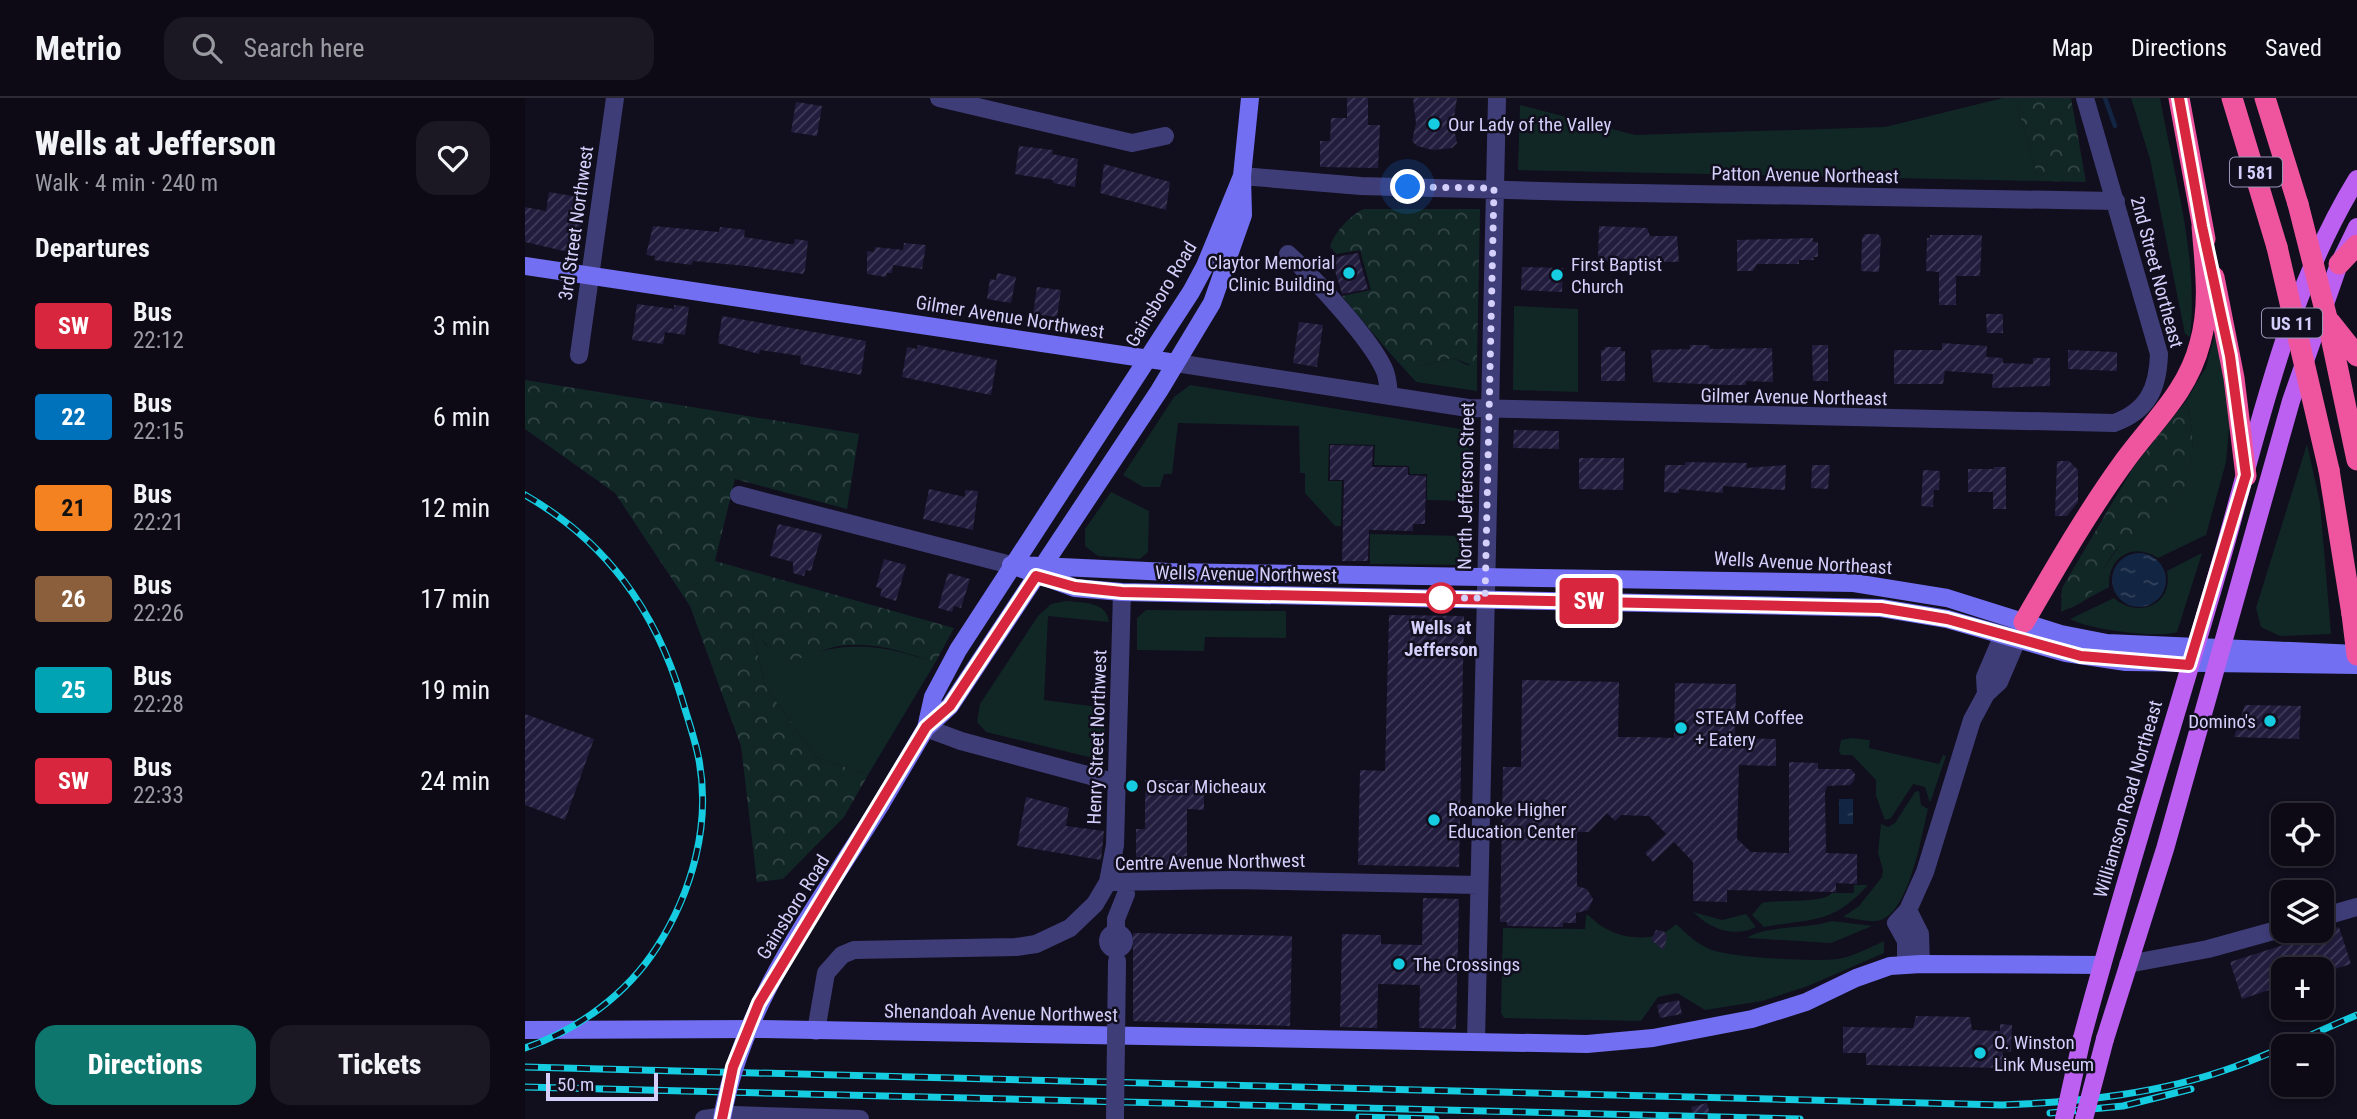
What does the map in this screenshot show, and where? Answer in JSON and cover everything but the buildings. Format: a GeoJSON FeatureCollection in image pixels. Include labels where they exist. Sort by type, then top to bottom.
{"type":"FeatureCollection","features":[{"type":"Feature","properties":{"kind":"highway"},"geometry":{"type":"LineString","coordinates":[[2179,98],[2202,226],[2230,356],[2246,475]]}},
{"type":"Feature","properties":{"kind":"highway","name":"I 581"},"geometry":{"type":"LineString","coordinates":[[2232,98],[2277,247],[2329,470],[2357,654]]}},
{"type":"Feature","properties":{"kind":"highway","name":"I 581"},"geometry":{"type":"LineString","coordinates":[[2265,98],[2298,204],[2327,318],[2357,460]]}},
{"type":"Feature","properties":{"kind":"highway"},"geometry":{"type":"LineString","coordinates":[[2015,633],[2127,459],[2175,400],[2193,365],[2202,337],[2206,307],[2202,226]]}},
{"type":"Feature","properties":{"kind":"highway"},"geometry":{"type":"LineString","coordinates":[[2339,264],[2357,245]]}},
{"type":"Feature","properties":{"kind":"highway"},"geometry":{"type":"LineString","coordinates":[[2327,318],[2357,356]]}},
{"type":"Feature","properties":{"kind":"main road"},"geometry":{"type":"LineString","coordinates":[[1242,176],[1249,98]]}},
{"type":"Feature","properties":{"kind":"main road","name":"Gainsboro Road"},"geometry":{"type":"LineString","coordinates":[[722,1119],[733,1067],[759,1003],[926,727],[933,697],[951,661],[1205,266],[1242,176]]}},
{"type":"Feature","properties":{"kind":"main road","name":"Gainsboro Road"},"geometry":{"type":"LineString","coordinates":[[926,727],[950,706],[1176,363],[1212,303],[1232,253],[1243,215],[1242,176]]}},
{"type":"Feature","properties":{"kind":"main road","name":"Williamson Road Northeast"},"geometry":{"type":"LineString","coordinates":[[2064,1119],[2102,965],[2299,303],[2330,228],[2357,179]]}},
{"type":"Feature","properties":{"kind":"main road","name":"US 11"},"geometry":{"type":"LineString","coordinates":[[2084,1119],[2105,1039],[2159,868],[2220,656],[2287,412],[2339,264],[2357,226]]}},
{"type":"Feature","properties":{"kind":"main road","name":"Gilmer Avenue Northwest"},"geometry":{"type":"LineString","coordinates":[[525,265],[1176,363]]}},
{"type":"Feature","properties":{"kind":"main road","name":"Wells Avenue Northwest"},"geometry":{"type":"LineString","coordinates":[[1011,565],[1041,570],[1485,576]]}},
{"type":"Feature","properties":{"kind":"main road","name":"Wells Avenue Northwest"},"geometry":{"type":"LineString","coordinates":[[1041,570],[1075,587],[1122,592],[1485,598]]}},
{"type":"Feature","properties":{"kind":"main road","name":"Wells Avenue Northeast"},"geometry":{"type":"LineString","coordinates":[[1485,576],[1873,584],[1947,598],[2015,633]]}},
{"type":"Feature","properties":{"kind":"main road","name":"Wells Avenue Northeast"},"geometry":{"type":"LineString","coordinates":[[1485,598],[1881,608],[2015,633],[2192,656],[2220,656]]}},
{"type":"Feature","properties":{"kind":"main road"},"geometry":{"type":"LineString","coordinates":[[2220,656],[2357,654]]}},
{"type":"Feature","properties":{"kind":"main road"},"geometry":{"type":"LineString","coordinates":[[2220,656],[2357,665]]}},
{"type":"Feature","properties":{"kind":"main road","name":"Shenandoah Avenue Northwest"},"geometry":{"type":"LineString","coordinates":[[525,1030],[816,1031],[1587,1044],[1653,1038],[1780,1011],[1807,1002],[1873,970],[1914,964],[2102,965]]}},
{"type":"Feature","properties":{"kind":"street","name":"3rd Street Northwest"},"geometry":{"type":"LineString","coordinates":[[579,355],[615,98]]}},
{"type":"Feature","properties":{"kind":"street"},"geometry":{"type":"LineString","coordinates":[[939,98],[1132,143],[1165,136]]}},
{"type":"Feature","properties":{"kind":"street","name":"North Jefferson Street"},"geometry":{"type":"LineString","coordinates":[[1476,1042],[1497,98]]}},
{"type":"Feature","properties":{"kind":"street","name":"2nd Street Northeast"},"geometry":{"type":"LineString","coordinates":[[2085,98],[2157,339],[2158,375],[2154,391],[2139,411],[2126,419],[2098,425]]}},
{"type":"Feature","properties":{"kind":"street","name":"Patton Avenue Northeast"},"geometry":{"type":"LineString","coordinates":[[1242,176],[1361,186],[2116,201]]}},
{"type":"Feature","properties":{"kind":"street"},"geometry":{"type":"LineString","coordinates":[[1288,254],[1312,277],[1376,355],[1384,369],[1389,396]]}},
{"type":"Feature","properties":{"kind":"street","name":"Gilmer Avenue Northwest"},"geometry":{"type":"LineString","coordinates":[[1176,363],[1488,409]]}},
{"type":"Feature","properties":{"kind":"street","name":"Gilmer Avenue Northeast"},"geometry":{"type":"LineString","coordinates":[[1488,409],[2098,425]]}},
{"type":"Feature","properties":{"kind":"street","name":"Wells Avenue Northwest"},"geometry":{"type":"LineString","coordinates":[[739,495],[1011,565]]}},
{"type":"Feature","properties":{"kind":"street","name":"Henry Street Northwest"},"geometry":{"type":"LineString","coordinates":[[1108,882],[1115,845],[1122,592]]}},
{"type":"Feature","properties":{"kind":"street"},"geometry":{"type":"LineString","coordinates":[[1914,964],[1906,941],[1902,916],[1925,872],[1961,749],[1986,694],[1985,677],[2015,633]]}},
{"type":"Feature","properties":{"kind":"street"},"geometry":{"type":"LineString","coordinates":[[926,727],[961,741],[1117,783]]}},
{"type":"Feature","properties":{"kind":"street","name":"Centre Avenue Northwest"},"geometry":{"type":"LineString","coordinates":[[816,1031],[826,973],[842,955],[871,947],[1016,947],[1036,944],[1056,936],[1082,918],[1108,882],[1231,880],[1479,885]]}},
{"type":"Feature","properties":{"kind":"street"},"geometry":{"type":"LineString","coordinates":[[1115,1119],[1117,919],[1126,894]]}},
{"type":"Feature","properties":{"kind":"street"},"geometry":{"type":"LineString","coordinates":[[2334,914],[2357,908]]}},
{"type":"Feature","properties":{"kind":"street"},"geometry":{"type":"LineString","coordinates":[[2128,964],[2189,954],[2271,932]]}},
{"type":"Feature","properties":{"kind":"street"},"geometry":{"type":"LineString","coordinates":[[704,1119],[733,1115],[860,1119]]}},
{"type":"Feature","properties":{"kind":"green space"},"geometry":{"type":"Polygon","coordinates":[[[2003,98],[2015,98],[2039,181],[1518,170],[1520,105],[1635,135],[1885,127],[2003,98]]]}},
{"type":"Feature","properties":{"kind":"green space"},"geometry":{"type":"Polygon","coordinates":[[[2015,98],[2071,98],[2086,182],[2039,181],[2015,98]]]}},
{"type":"Feature","properties":{"kind":"green space"},"geometry":{"type":"Polygon","coordinates":[[[2131,98],[2160,98],[2188,247],[2192,307],[2190,337],[2185,334],[2150,159],[2131,98]]]}},
{"type":"Feature","properties":{"kind":"green space"},"geometry":{"type":"Polygon","coordinates":[[[1364,209],[1480,209],[1477,363],[1474,366],[1453,358],[1419,366],[1400,358],[1388,351],[1342,296],[1371,290],[1360,250],[1336,254],[1330,247],[1343,225],[1364,209]]]}},
{"type":"Feature","properties":{"kind":"green space"},"geometry":{"type":"Polygon","coordinates":[[[1514,306],[1578,309],[1578,392],[1513,390],[1514,306]]]}},
{"type":"Feature","properties":{"kind":"green space"},"geometry":{"type":"Polygon","coordinates":[[[2218,323],[2231,405],[2226,462],[2206,535],[2158,558],[2140,551],[2123,555],[2112,568],[2109,587],[2085,600],[2118,548],[2172,505],[2186,483],[2192,440],[2186,401],[2206,367],[2218,323]]]}},
{"type":"Feature","properties":{"kind":"green space"},"geometry":{"type":"Polygon","coordinates":[[[1388,351],[1419,366],[1453,358],[1467,365],[1477,363],[1477,391],[1416,382],[1388,351]]]}},
{"type":"Feature","properties":{"kind":"green space"},"geometry":{"type":"Polygon","coordinates":[[[525,380],[859,434],[847,509],[735,479],[715,561],[954,628],[935,663],[900,651],[864,645],[832,647],[788,660],[773,653],[757,629],[752,631],[765,686],[816,757],[868,775],[844,817],[783,879],[757,882],[741,746],[690,606],[615,493],[525,429],[525,380]]]}},
{"type":"Feature","properties":{"kind":"green space"},"geometry":{"type":"Polygon","coordinates":[[[1190,385],[1467,430],[1470,433],[1468,501],[1427,500],[1427,474],[1410,474],[1409,466],[1374,465],[1375,445],[1329,444],[1328,481],[1342,481],[1341,526],[1335,526],[1305,493],[1305,473],[1300,473],[1299,426],[1178,423],[1172,474],[1164,474],[1160,487],[1143,487],[1123,475],[1174,397],[1190,385]]]}},
{"type":"Feature","properties":{"kind":"green space"},"geometry":{"type":"Polygon","coordinates":[[[2186,401],[2191,426],[2192,454],[2187,481],[2181,493],[2160,516],[2122,543],[2085,600],[2061,612],[2062,588],[2118,493],[2135,465],[2186,401]]]}},
{"type":"Feature","properties":{"kind":"green space"},"geometry":{"type":"Polygon","coordinates":[[[2307,444],[2320,503],[2331,634],[2280,636],[2261,627],[2256,608],[2307,444]]]}},
{"type":"Feature","properties":{"kind":"green space"},"geometry":{"type":"Polygon","coordinates":[[[1111,492],[1149,511],[1148,552],[1140,559],[1098,556],[1085,546],[1085,529],[1111,492]]]}},
{"type":"Feature","properties":{"kind":"green space"},"geometry":{"type":"Polygon","coordinates":[[[1370,534],[1467,536],[1467,565],[1370,564],[1370,534]]]}},
{"type":"Feature","properties":{"kind":"green space"},"geometry":{"type":"Polygon","coordinates":[[[2202,553],[2177,632],[2123,632],[2070,619],[2114,598],[2133,607],[2152,605],[2165,593],[2167,571],[2202,553]]]}},
{"type":"Feature","properties":{"kind":"green space"},"geometry":{"type":"Polygon","coordinates":[[[1066,601],[1093,604],[1104,610],[1109,622],[1048,616],[1044,700],[1106,708],[1104,751],[1097,759],[986,732],[977,722],[980,704],[1038,616],[1051,604],[1066,601]]]}},
{"type":"Feature","properties":{"kind":"green space"},"geometry":{"type":"Polygon","coordinates":[[[1146,610],[1286,611],[1286,638],[1205,637],[1204,651],[1137,650],[1137,618],[1146,610]]]}},
{"type":"Feature","properties":{"kind":"green space"},"geometry":{"type":"Polygon","coordinates":[[[757,629],[766,646],[798,659],[833,649],[866,647],[900,652],[935,663],[868,775],[816,757],[765,686],[752,631],[757,629]]]}},
{"type":"Feature","properties":{"kind":"green space"},"geometry":{"type":"Polygon","coordinates":[[[1841,740],[1870,740],[1869,748],[1939,764],[1943,755],[1946,756],[1930,803],[1925,787],[1913,784],[1891,818],[1885,820],[1876,796],[1876,780],[1852,755],[1841,755],[1839,751],[1841,740]]]}},
{"type":"Feature","properties":{"kind":"green space"},"geometry":{"type":"Polygon","coordinates":[[[1919,791],[1921,805],[1928,809],[1912,874],[1897,905],[1888,916],[1877,921],[1843,917],[1859,906],[1882,877],[1883,870],[1878,853],[1881,824],[1888,827],[1895,823],[1915,792],[1919,791]]]}},
{"type":"Feature","properties":{"kind":"green space"},"geometry":{"type":"Polygon","coordinates":[[[1854,885],[1868,885],[1843,907],[1821,918],[1764,927],[1752,915],[1762,903],[1820,899],[1832,893],[1854,893],[1854,885]]]}},
{"type":"Feature","properties":{"kind":"green space"},"geometry":{"type":"Polygon","coordinates":[[[1693,912],[1722,920],[1746,914],[1756,927],[1731,932],[1707,923],[1693,912]]]}},
{"type":"Feature","properties":{"kind":"green space"},"geometry":{"type":"Polygon","coordinates":[[[1586,914],[1611,931],[1631,937],[1651,937],[1676,924],[1707,948],[1751,957],[1838,959],[1884,941],[1884,953],[1808,986],[1762,1001],[1705,1010],[1677,993],[1658,997],[1641,1021],[1504,1018],[1501,1013],[1503,928],[1585,929],[1586,914]]]}},
{"type":"Feature","properties":{"kind":"green space"},"geometry":{"type":"Polygon","coordinates":[[[1832,921],[1872,926],[1831,943],[1747,938],[1765,931],[1832,921]]]}},
{"type":"Feature","properties":{"kind":"water"},"geometry":{"type":"Polygon","coordinates":[[[2139,553],[2158,561],[2166,580],[2158,599],[2139,607],[2120,599],[2112,580],[2120,561],[2139,553]]]}},
{"type":"Feature","properties":{"kind":"water"},"geometry":{"type":"Polygon","coordinates":[[[1839,799],[1853,799],[1853,824],[1839,824],[1839,799]]]}},
{"type":"Feature","properties":{"kind":"waterway"},"geometry":{"type":"LineString","coordinates":[[2105,98],[2115,126]]}},
{"type":"Feature","properties":{"kind":"railway"},"geometry":{"type":"LineString","coordinates":[[525,495],[580,534],[604,557],[642,608],[658,636],[682,699],[699,760],[702,784],[696,857],[680,904],[657,947],[631,980],[600,1008],[564,1031],[525,1048]]}},
{"type":"Feature","properties":{"kind":"railway"},"geometry":{"type":"LineString","coordinates":[[525,1067],[2002,1105],[2090,1099],[2177,1084],[2250,1061],[2357,1015]]}},
{"type":"Feature","properties":{"kind":"railway"},"geometry":{"type":"LineString","coordinates":[[525,1087],[1800,1119]]}},
{"type":"Feature","properties":{"kind":"railway"},"geometry":{"type":"LineString","coordinates":[[2050,1113],[2123,1106],[2191,1089]]}},
{"type":"Feature","properties":{"kind":"railway"},"geometry":{"type":"LineString","coordinates":[[1359,1117],[1436,1119]]}},
{"type":"Feature","properties":{"kind":"bus line","name":"SW"},"geometry":{"type":"LineString","coordinates":[[722,1119],[733,1067],[759,1003],[926,727],[950,706],[1036,576],[1075,587],[1122,592],[1881,608],[1947,619],[2081,656],[2126,662],[2189,665],[2246,475],[2230,356],[2202,226],[2179,98]]}},
{"type":"Feature","properties":{"kind":"place","name":"Our Lady of the Valley"},"geometry":{"type":"Point","coordinates":[1434,124]}},
{"type":"Feature","properties":{"kind":"place","name":"Claytor Memorial Clinic Building"},"geometry":{"type":"Point","coordinates":[1349,273]}},
{"type":"Feature","properties":{"kind":"place","name":"First Baptist Church"},"geometry":{"type":"Point","coordinates":[1557,275]}},
{"type":"Feature","properties":{"kind":"place","name":"Wells at Jefferson"},"geometry":{"type":"Point","coordinates":[1441,598]}},
{"type":"Feature","properties":{"kind":"place","name":"Domino's"},"geometry":{"type":"Point","coordinates":[2270,721]}},
{"type":"Feature","properties":{"kind":"place","name":"STEAM Coffee + Eatery"},"geometry":{"type":"Point","coordinates":[1681,728]}},
{"type":"Feature","properties":{"kind":"place","name":"Oscar Micheaux"},"geometry":{"type":"Point","coordinates":[1132,786]}},
{"type":"Feature","properties":{"kind":"place","name":"Roanoke Higher Education Center"},"geometry":{"type":"Point","coordinates":[1434,820]}},
{"type":"Feature","properties":{"kind":"place","name":"The Crossings"},"geometry":{"type":"Point","coordinates":[1399,964]}},
{"type":"Feature","properties":{"kind":"place","name":"O. Winston Link Museum"},"geometry":{"type":"Point","coordinates":[1980,1053]}},
{"type":"Feature","properties":{"kind":"route"},"geometry":{"type":"LineString","coordinates":[[1408,187],[1494,188],[1485,598],[1441,598]]}}]}
